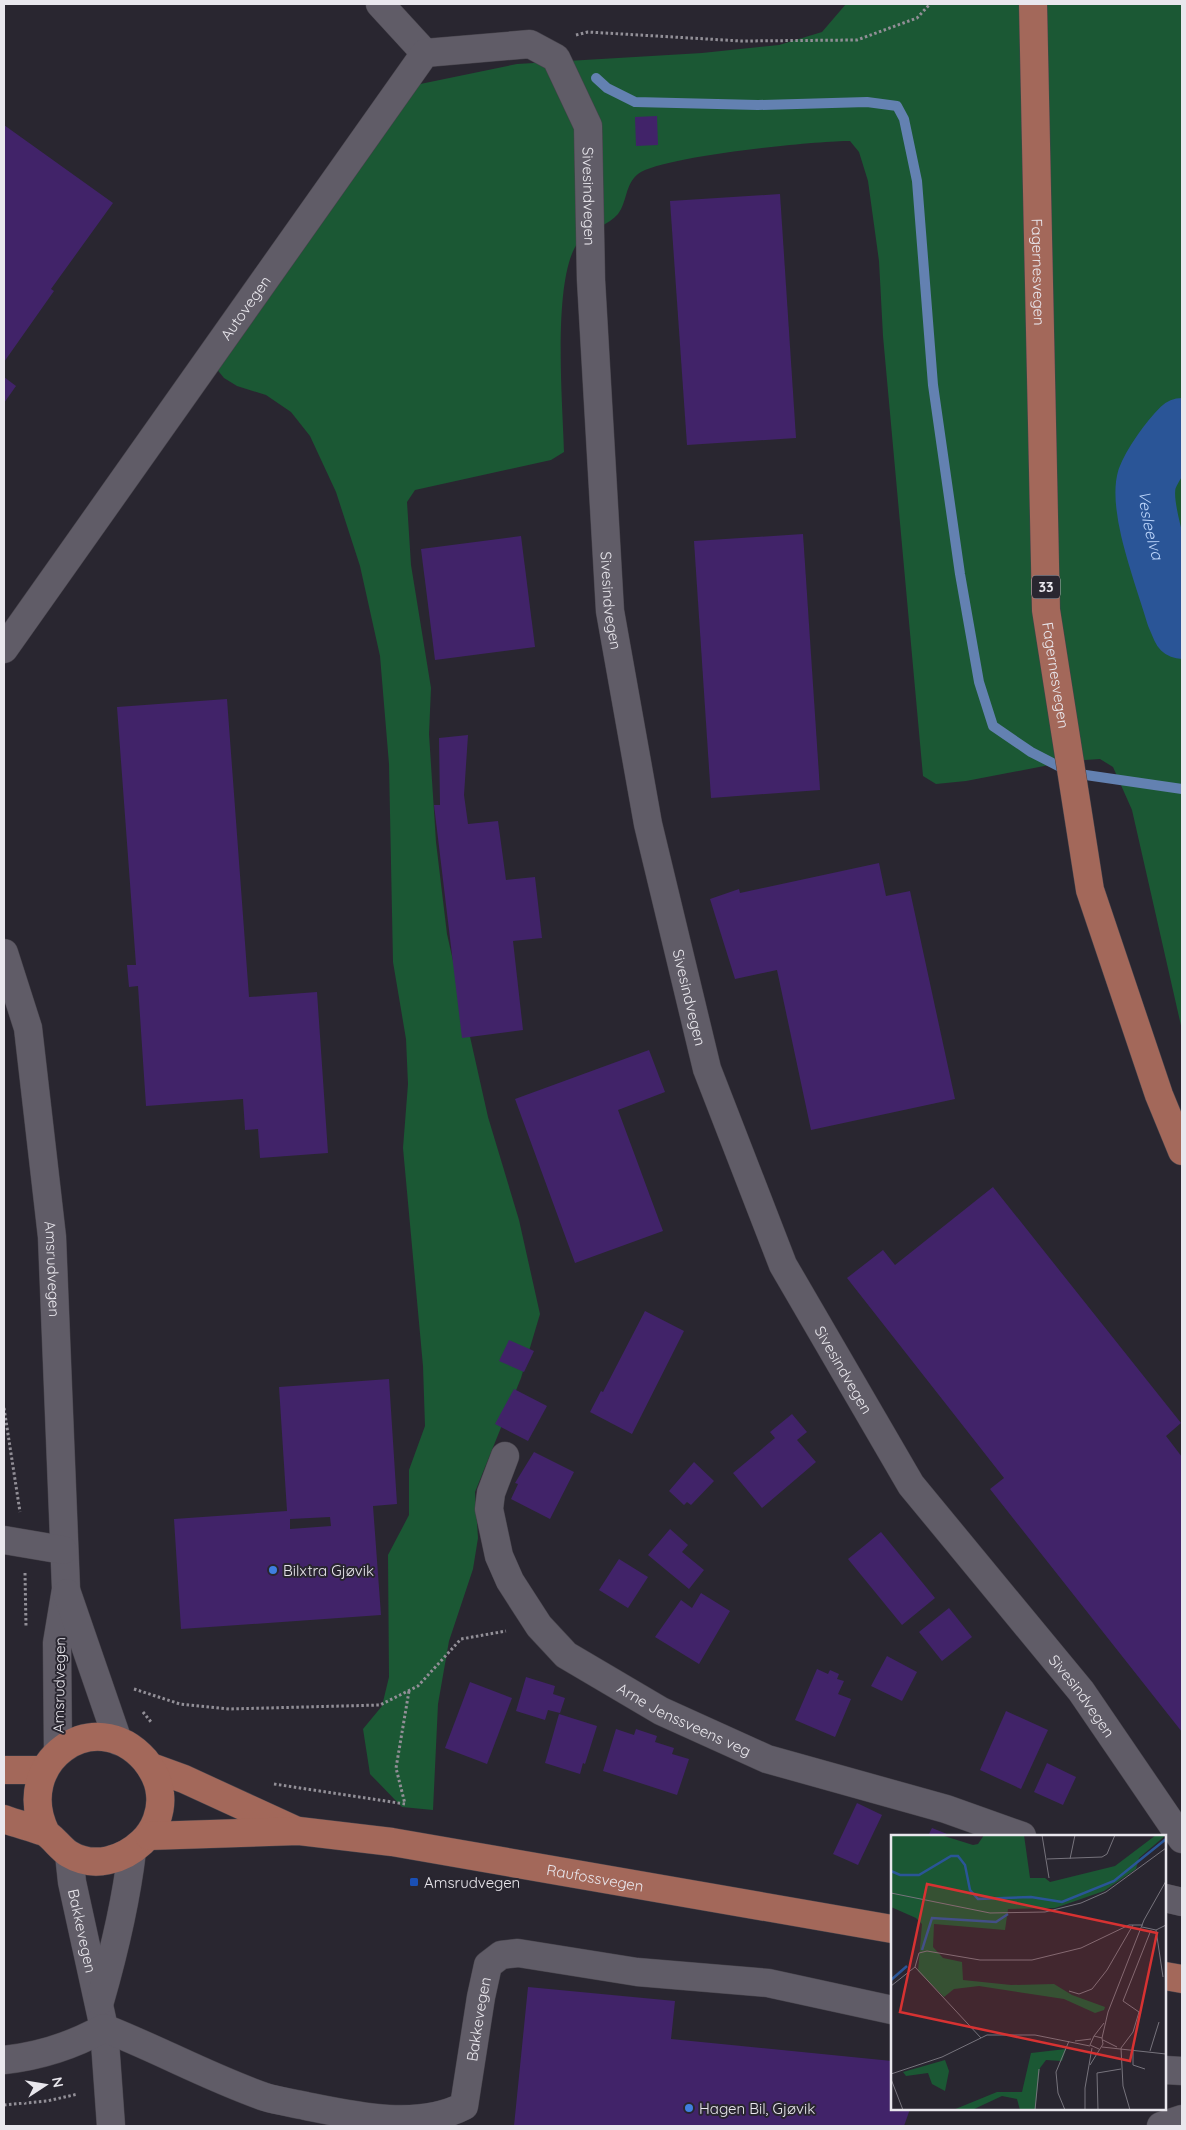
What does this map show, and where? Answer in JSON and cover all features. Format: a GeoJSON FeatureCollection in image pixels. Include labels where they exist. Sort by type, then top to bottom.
{"type":"FeatureCollection","features":[{"type":"Feature","properties":{"kind":"main road","name":"Fagernesvegen"},"geometry":{"type":"LineString","coordinates":[[1033,4],[1046,610],[1090,890],[1159,1095],[1182,1151]]}},
{"type":"Feature","properties":{"kind":"main road","name":"Raufossvegen"},"geometry":{"type":"LineString","coordinates":[[99,1737],[118,1741],[136,1749],[151,1767],[159,1786],[161,1802],[158,1818],[140,1844],[115,1859],[102,1862],[83,1860],[69,1854],[46,1833],[39,1819],[36,1804],[37,1788],[51,1761],[69,1744],[87,1738],[99,1737]]}},
{"type":"Feature","properties":{"kind":"main road","name":"Raufossvegen"},"geometry":{"type":"LineString","coordinates":[[4,1770],[51,1761]]}},
{"type":"Feature","properties":{"kind":"main road","name":"Raufossvegen"},"geometry":{"type":"LineString","coordinates":[[151,1767],[184,1779],[299,1831]]}},
{"type":"Feature","properties":{"kind":"main road","name":"Raufossvegen"},"geometry":{"type":"LineString","coordinates":[[4,1820],[46,1833]]}},
{"type":"Feature","properties":{"kind":"main road","name":"Raufossvegen"},"geometry":{"type":"LineString","coordinates":[[140,1844],[299,1831],[392,1842],[891,1929]]}},
{"type":"Feature","properties":{"kind":"main road"},"geometry":{"type":"LineString","coordinates":[[1166,1976],[1182,1979]]}},
{"type":"Feature","properties":{"kind":"street"},"geometry":{"type":"LineString","coordinates":[[380,4],[424,53],[530,44]]}},
{"type":"Feature","properties":{"kind":"street","name":"Sivesindvegen"},"geometry":{"type":"LineString","coordinates":[[530,44],[556,58],[588,126],[591,280],[610,611],[648,824],[707,1069],[783,1265],[911,1485],[1082,1691],[1182,1838]]}},
{"type":"Feature","properties":{"kind":"street","name":"Autovegen"},"geometry":{"type":"LineString","coordinates":[[4,649],[424,53]]}},
{"type":"Feature","properties":{"kind":"street","name":"Amsrudvegen"},"geometry":{"type":"LineString","coordinates":[[4,953],[28,1028],[52,1237],[66,1589],[58,1644],[51,1761]]}},
{"type":"Feature","properties":{"kind":"street","name":"Arne Jenssveens veg"},"geometry":{"type":"LineString","coordinates":[[505,1456],[491,1493],[489,1509],[493,1536],[510,1581],[539,1626],[566,1655],[661,1711],[730,1744],[766,1758],[946,1809],[1019,1835]]}},
{"type":"Feature","properties":{"kind":"street"},"geometry":{"type":"LineString","coordinates":[[14,1541],[63,1550]]}},
{"type":"Feature","properties":{"kind":"street","name":"Amsrudvegen"},"geometry":{"type":"LineString","coordinates":[[66,1589],[118,1741]]}},
{"type":"Feature","properties":{"kind":"street","name":"Bakkevegen"},"geometry":{"type":"LineString","coordinates":[[101,2017],[129,1880],[140,1844]]}},
{"type":"Feature","properties":{"kind":"street","name":"Bakkevegen"},"geometry":{"type":"LineString","coordinates":[[69,1854],[72,1882],[101,2017],[111,2126]]}},
{"type":"Feature","properties":{"kind":"street"},"geometry":{"type":"LineString","coordinates":[[1166,1898],[1182,1902]]}},
{"type":"Feature","properties":{"kind":"street","name":"Bakkevegen"},"geometry":{"type":"LineString","coordinates":[[101,2017],[267,2098],[338,2112],[389,2119],[420,2118],[449,2114],[464,2106],[488,1965],[500,1955],[518,1953],[637,1972],[768,1983],[891,2010]]}},
{"type":"Feature","properties":{"kind":"street"},"geometry":{"type":"LineString","coordinates":[[4,2060],[34,2057],[80,2042],[101,2017]]}},
{"type":"Feature","properties":{"kind":"street"},"geometry":{"type":"LineString","coordinates":[[1166,2070],[1182,2071]]}},
{"type":"Feature","properties":{"kind":"street"},"geometry":{"type":"LineString","coordinates":[[1161,2126],[1182,2119]]}},
{"type":"Feature","properties":{"kind":"path"},"geometry":{"type":"LineString","coordinates":[[530,44],[588,32],[741,41],[857,40],[917,18],[930,4]]}},
{"type":"Feature","properties":{"kind":"path"},"geometry":{"type":"LineString","coordinates":[[4,1408],[14,1541],[26,1629]]}},
{"type":"Feature","properties":{"kind":"path"},"geometry":{"type":"LineString","coordinates":[[100,1685],[126,1686],[180,1704],[229,1709],[380,1705],[418,1686],[461,1639],[539,1626]]}},
{"type":"Feature","properties":{"kind":"path"},"geometry":{"type":"LineString","coordinates":[[266,1783],[405,1804],[396,1768],[409,1691]]}},
{"type":"Feature","properties":{"kind":"path"},"geometry":{"type":"LineString","coordinates":[[141,1709],[156,1728]]}},
{"type":"Feature","properties":{"kind":"path"},"geometry":{"type":"LineString","coordinates":[[4,2105],[48,2101],[108,2088]]}},
{"type":"Feature","properties":{"kind":"green space"},"geometry":{"type":"Polygon","coordinates":[[[846,4],[1182,4],[1182,1030],[1132,810],[1113,767],[1100,759],[1070,761],[966,781],[936,784],[923,776],[883,336],[879,261],[868,181],[859,152],[850,141],[774,147],[676,161],[652,167],[638,174],[628,188],[618,214],[610,221],[584,236],[571,256],[565,280],[562,309],[561,373],[564,452],[551,460],[415,490],[407,502],[411,565],[431,688],[429,734],[436,842],[447,934],[488,1117],[519,1220],[540,1314],[521,1378],[475,1492],[478,1538],[473,1569],[449,1641],[438,1704],[433,1810],[402,1807],[370,1774],[363,1729],[382,1706],[389,1677],[388,1555],[409,1515],[409,1470],[425,1426],[423,1366],[403,1148],[408,1084],[406,1039],[393,962],[389,764],[380,656],[360,566],[336,492],[310,436],[291,412],[266,395],[237,386],[224,378],[215,367],[396,89],[517,64],[702,53],[779,45],[822,32],[846,4]]]}},
{"type":"Feature","properties":{"kind":"building"},"geometry":{"type":"Polygon","coordinates":[[[657,116],[658,145],[636,146],[635,117],[657,116]]]}},
{"type":"Feature","properties":{"kind":"building"},"geometry":{"type":"Polygon","coordinates":[[[4,125],[113,203],[51,289],[54,291],[4,362],[4,125]]]}},
{"type":"Feature","properties":{"kind":"building"},"geometry":{"type":"Polygon","coordinates":[[[780,194],[796,438],[687,445],[670,201],[780,194]]]}},
{"type":"Feature","properties":{"kind":"building"},"geometry":{"type":"Polygon","coordinates":[[[4,377],[16,386],[4,403],[4,377]]]}},
{"type":"Feature","properties":{"kind":"building"},"geometry":{"type":"Polygon","coordinates":[[[803,534],[820,790],[711,798],[694,541],[803,534]]]}},
{"type":"Feature","properties":{"kind":"building"},"geometry":{"type":"Polygon","coordinates":[[[521,536],[535,647],[435,660],[421,549],[521,536]]]}},
{"type":"Feature","properties":{"kind":"building"},"geometry":{"type":"Polygon","coordinates":[[[227,699],[249,997],[317,992],[328,1153],[260,1158],[258,1129],[245,1130],[243,1099],[146,1106],[138,986],[129,987],[127,965],[136,965],[117,707],[227,699]]]}},
{"type":"Feature","properties":{"kind":"building"},"geometry":{"type":"Polygon","coordinates":[[[468,735],[464,795],[468,824],[498,821],[506,880],[535,877],[542,938],[513,941],[523,1030],[462,1038],[434,805],[440,805],[439,738],[468,735]]]}},
{"type":"Feature","properties":{"kind":"building"},"geometry":{"type":"Polygon","coordinates":[[[879,863],[886,896],[910,891],[955,1099],[811,1130],[777,970],[735,979],[710,899],[739,889],[740,893],[879,863]]]}},
{"type":"Feature","properties":{"kind":"building"},"geometry":{"type":"Polygon","coordinates":[[[649,1050],[665,1092],[618,1110],[663,1231],[575,1263],[515,1099],[649,1050]]]}},
{"type":"Feature","properties":{"kind":"building"},"geometry":{"type":"Polygon","coordinates":[[[993,1187],[1181,1423],[1166,1436],[1182,1457],[1182,1732],[990,1489],[1004,1478],[847,1278],[883,1250],[895,1265],[993,1187]]]}},
{"type":"Feature","properties":{"kind":"building"},"geometry":{"type":"Polygon","coordinates":[[[645,1311],[684,1331],[632,1434],[590,1412],[601,1391],[603,1392],[645,1311]]]}},
{"type":"Feature","properties":{"kind":"building"},"geometry":{"type":"Polygon","coordinates":[[[509,1340],[534,1351],[524,1372],[499,1361],[509,1340]]]}},
{"type":"Feature","properties":{"kind":"building"},"geometry":{"type":"Polygon","coordinates":[[[389,1379],[397,1504],[373,1506],[381,1615],[181,1629],[174,1519],[287,1511],[279,1387],[389,1379]],[[330,1517],[290,1519],[290,1529],[331,1526],[330,1517]]]}},
{"type":"Feature","properties":{"kind":"building"},"geometry":{"type":"Polygon","coordinates":[[[514,1389],[547,1406],[528,1441],[495,1424],[514,1389]]]}},
{"type":"Feature","properties":{"kind":"building"},"geometry":{"type":"Polygon","coordinates":[[[792,1414],[807,1432],[797,1440],[816,1462],[762,1508],[733,1473],[775,1438],[770,1432],[792,1414]]]}},
{"type":"Feature","properties":{"kind":"building"},"geometry":{"type":"Polygon","coordinates":[[[534,1452],[574,1472],[550,1519],[511,1499],[518,1484],[515,1483],[534,1452]]]}},
{"type":"Feature","properties":{"kind":"building"},"geometry":{"type":"Polygon","coordinates":[[[694,1462],[714,1481],[691,1505],[687,1502],[684,1505],[669,1491],[694,1462]]]}},
{"type":"Feature","properties":{"kind":"building"},"geometry":{"type":"Polygon","coordinates":[[[670,1529],[688,1545],[682,1552],[704,1570],[689,1589],[648,1555],[670,1529]]]}},
{"type":"Feature","properties":{"kind":"building"},"geometry":{"type":"Polygon","coordinates":[[[881,1532],[935,1598],[902,1625],[848,1559],[881,1532]]]}},
{"type":"Feature","properties":{"kind":"building"},"geometry":{"type":"Polygon","coordinates":[[[619,1559],[648,1577],[628,1608],[599,1590],[619,1559]]]}},
{"type":"Feature","properties":{"kind":"building"},"geometry":{"type":"Polygon","coordinates":[[[701,1593],[730,1611],[699,1664],[655,1637],[681,1600],[692,1608],[701,1593]]]}},
{"type":"Feature","properties":{"kind":"building"},"geometry":{"type":"Polygon","coordinates":[[[949,1608],[972,1637],[942,1661],[919,1632],[949,1608]]]}},
{"type":"Feature","properties":{"kind":"building"},"geometry":{"type":"Polygon","coordinates":[[[887,1656],[917,1672],[902,1701],[871,1686],[887,1656]]]}},
{"type":"Feature","properties":{"kind":"building"},"geometry":{"type":"Polygon","coordinates":[[[817,1669],[828,1674],[830,1670],[839,1674],[837,1679],[844,1681],[838,1694],[851,1699],[835,1737],[795,1720],[817,1669]]]}},
{"type":"Feature","properties":{"kind":"building"},"geometry":{"type":"Polygon","coordinates":[[[526,1677],[555,1686],[553,1694],[565,1698],[560,1713],[548,1710],[545,1720],[516,1711],[526,1677]]]}},
{"type":"Feature","properties":{"kind":"building"},"geometry":{"type":"Polygon","coordinates":[[[470,1682],[512,1698],[487,1764],[445,1748],[470,1682]]]}},
{"type":"Feature","properties":{"kind":"building"},"geometry":{"type":"Polygon","coordinates":[[[1006,1711],[1048,1730],[1021,1789],[980,1770],[1006,1711]]]}},
{"type":"Feature","properties":{"kind":"building"},"geometry":{"type":"Polygon","coordinates":[[[559,1714],[597,1726],[580,1774],[545,1763],[559,1714]]]}},
{"type":"Feature","properties":{"kind":"building"},"geometry":{"type":"Polygon","coordinates":[[[616,1729],[634,1735],[636,1729],[657,1736],[655,1742],[674,1748],[672,1754],[689,1759],[677,1795],[603,1771],[616,1729]]]}},
{"type":"Feature","properties":{"kind":"building"},"geometry":{"type":"Polygon","coordinates":[[[1047,1763],[1076,1777],[1063,1805],[1034,1792],[1047,1763]]]}},
{"type":"Feature","properties":{"kind":"building"},"geometry":{"type":"Polygon","coordinates":[[[857,1803],[882,1815],[858,1865],[833,1854],[857,1803]]]}},
{"type":"Feature","properties":{"kind":"building"},"geometry":{"type":"Polygon","coordinates":[[[932,1828],[950,1835],[928,1835],[932,1828]]]}},
{"type":"Feature","properties":{"kind":"building"},"geometry":{"type":"Polygon","coordinates":[[[528,1987],[675,2001],[671,2039],[891,2061],[891,2110],[910,2110],[904,2126],[514,2126],[528,1987]]]}},
{"type":"Feature","properties":{"kind":"waterway"},"geometry":{"type":"LineString","coordinates":[[596,78],[607,88],[635,102],[758,105],[867,102],[897,106],[904,119],[917,181],[933,385],[960,574],[979,682],[993,726],[1031,752],[1072,773],[1182,789]]}},
{"type":"Feature","properties":{"kind":"waterway","name":"Vesleelva"},"geometry":{"type":"LineString","coordinates":[[1182,428],[1167,445],[1153,466],[1147,479],[1145,492],[1146,508],[1155,546],[1182,629]]}},
{"type":"Feature","properties":{"kind":"place","name":"Bilxtra Gjøvik"},"geometry":{"type":"Point","coordinates":[273,1570]}},
{"type":"Feature","properties":{"kind":"place","name":"Amsrudvegen"},"geometry":{"type":"Point","coordinates":[414,1882]}},
{"type":"Feature","properties":{"kind":"place","name":"Hagen Bil, Gjøvik"},"geometry":{"type":"Point","coordinates":[689,2108]}}]}
